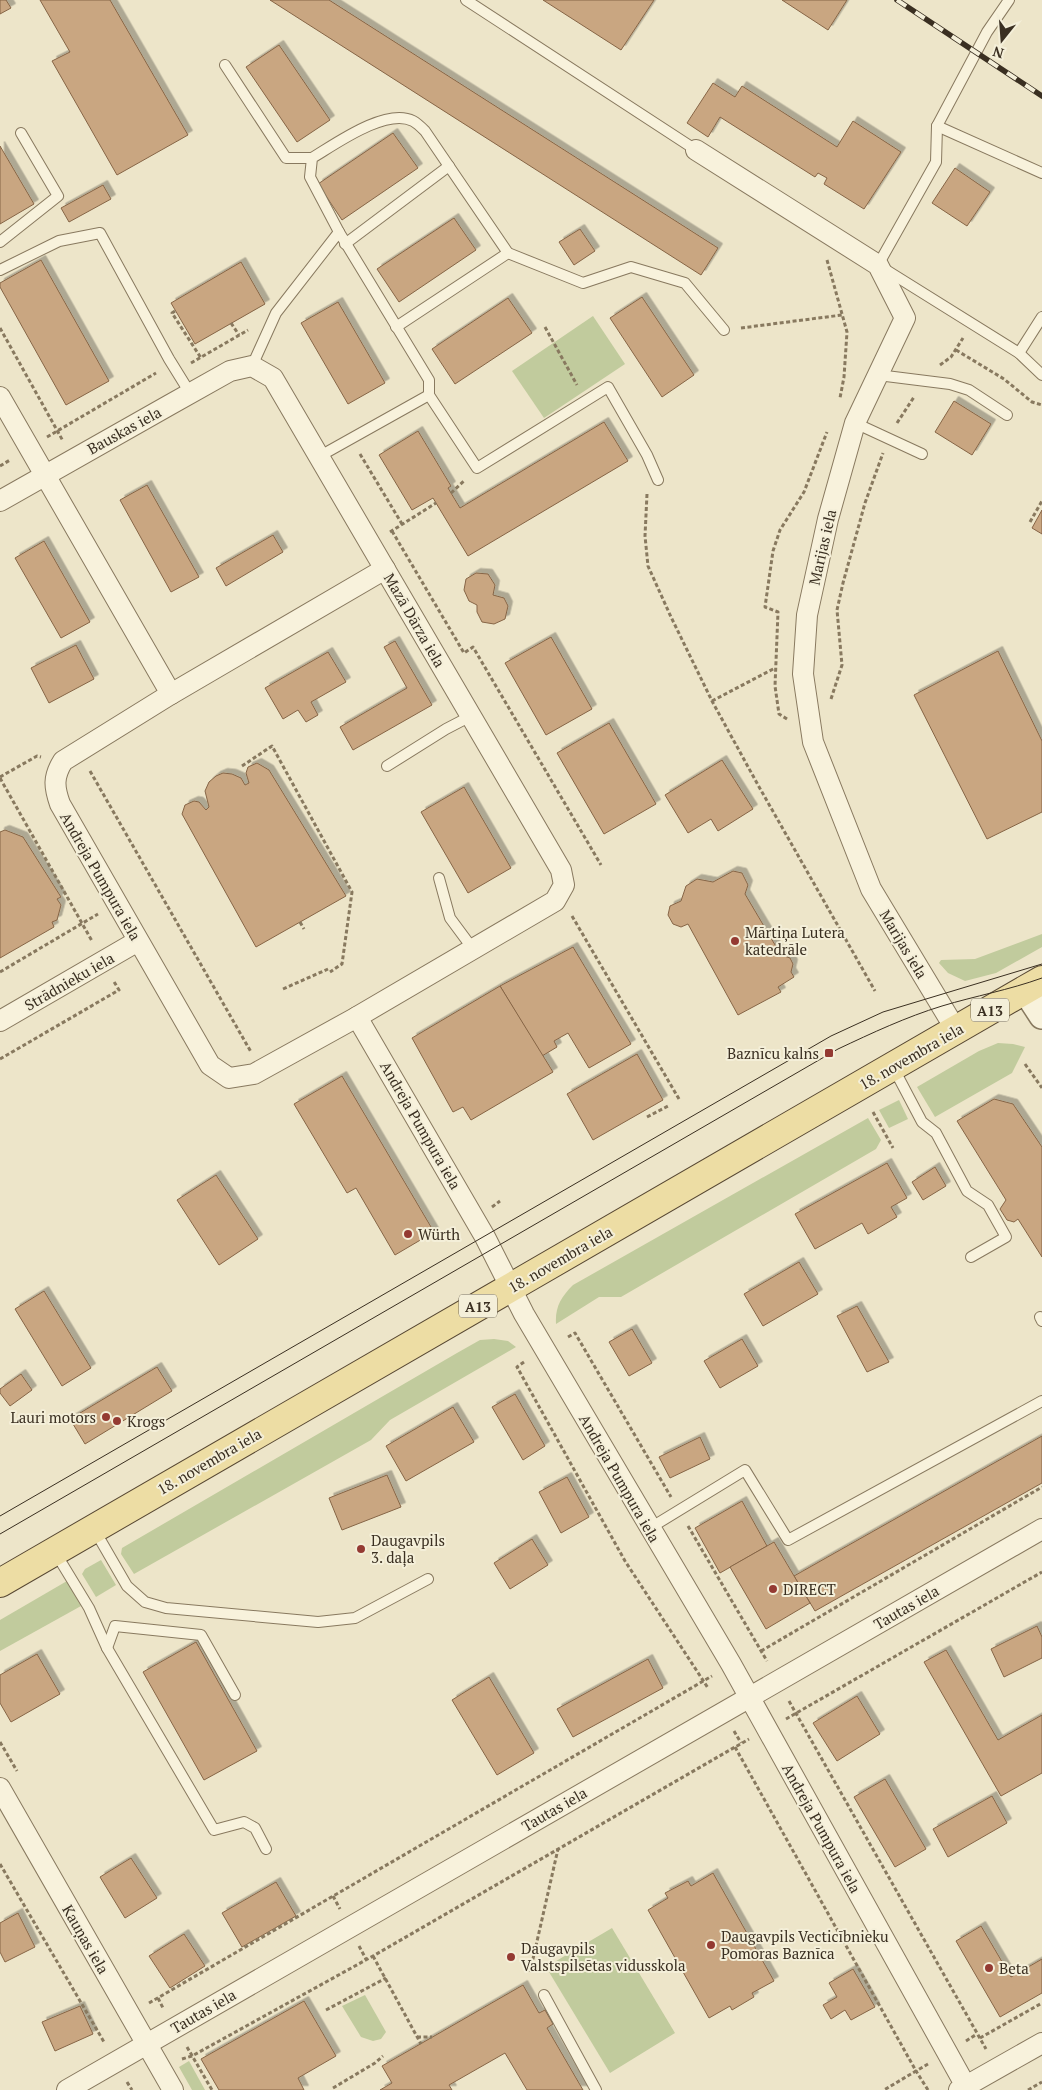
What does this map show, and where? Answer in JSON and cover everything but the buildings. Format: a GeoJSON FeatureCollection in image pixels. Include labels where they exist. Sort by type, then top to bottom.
{"type":"FeatureCollection","features":[{"type":"Feature","properties":{"kind":"main road","name":"18. novembra iela"},"geometry":{"type":"LineString","coordinates":[[0,1583],[1034,985]]}},
{"type":"Feature","properties":{"kind":"street"},"geometry":{"type":"LineString","coordinates":[[696,150],[878,265]]}},
{"type":"Feature","properties":{"kind":"street","name":"Marijas iela"},"geometry":{"type":"LineString","coordinates":[[878,265],[905,318],[855,423],[828,519],[807,615],[803,674],[813,742],[871,890],[956,1030]]}},
{"type":"Feature","properties":{"kind":"street","name":"Bauskas iela"},"geometry":{"type":"LineString","coordinates":[[0,501],[230,371],[252,366]]}},
{"type":"Feature","properties":{"kind":"street","name":"Mazā Dārza iela"},"geometry":{"type":"LineString","coordinates":[[252,366],[273,378],[320,456],[561,870],[561,890]]}},
{"type":"Feature","properties":{"kind":"street"},"geometry":{"type":"LineString","coordinates":[[0,397],[171,694]]}},
{"type":"Feature","properties":{"kind":"street"},"geometry":{"type":"LineString","coordinates":[[71,756],[171,694],[385,568]]}},
{"type":"Feature","properties":{"kind":"street","name":"Andreja Pumpura iela"},"geometry":{"type":"LineString","coordinates":[[71,756],[56,771],[54,788],[60,804],[210,1065],[229,1078],[254,1074],[357,1017],[482,1231],[524,1314],[749,1697],[964,2089]]}},
{"type":"Feature","properties":{"kind":"street"},"geometry":{"type":"LineString","coordinates":[[357,1017],[554,901],[561,890]]}},
{"type":"Feature","properties":{"kind":"street","name":"Strādnieku iela"},"geometry":{"type":"LineString","coordinates":[[2,1014],[138,941]]}},
{"type":"Feature","properties":{"kind":"street"},"geometry":{"type":"LineString","coordinates":[[1034,985],[1042,1016]]}},
{"type":"Feature","properties":{"kind":"street","name":"Tautas iela"},"geometry":{"type":"LineString","coordinates":[[67,2090],[1042,1529]]}},
{"type":"Feature","properties":{"kind":"street","name":"Kauņas iela"},"geometry":{"type":"LineString","coordinates":[[0,1788],[173,2090]]}},
{"type":"Feature","properties":{"kind":"street"},"geometry":{"type":"LineString","coordinates":[[964,2089],[1042,2043]]}},
{"type":"Feature","properties":{"kind":"lane"},"geometry":{"type":"LineString","coordinates":[[466,0],[696,150]]}},
{"type":"Feature","properties":{"kind":"lane"},"geometry":{"type":"LineString","coordinates":[[1009,0],[987,32],[937,126],[936,162],[878,265],[1019,352],[1042,375]]}},
{"type":"Feature","properties":{"kind":"lane"},"geometry":{"type":"LineString","coordinates":[[225,65],[286,158],[312,158],[367,126],[391,119],[412,120],[425,131],[508,253],[583,283],[631,267],[685,283],[724,330]]}},
{"type":"Feature","properties":{"kind":"lane"},"geometry":{"type":"LineString","coordinates":[[937,126],[1042,174]]}},
{"type":"Feature","properties":{"kind":"lane"},"geometry":{"type":"LineString","coordinates":[[0,242],[58,196],[20,133]]}},
{"type":"Feature","properties":{"kind":"lane"},"geometry":{"type":"LineString","coordinates":[[312,158],[310,177],[339,232],[429,380],[429,395],[477,468],[608,387],[647,455],[658,480]]}},
{"type":"Feature","properties":{"kind":"lane"},"geometry":{"type":"LineString","coordinates":[[346,244],[449,166]]}},
{"type":"Feature","properties":{"kind":"lane"},"geometry":{"type":"LineString","coordinates":[[0,270],[59,240],[100,232],[173,367],[190,393]]}},
{"type":"Feature","properties":{"kind":"lane"},"geometry":{"type":"LineString","coordinates":[[252,366],[276,313],[339,232]]}},
{"type":"Feature","properties":{"kind":"lane"},"geometry":{"type":"LineString","coordinates":[[396,327],[508,253]]}},
{"type":"Feature","properties":{"kind":"lane"},"geometry":{"type":"LineString","coordinates":[[1019,352],[1042,317]]}},
{"type":"Feature","properties":{"kind":"lane"},"geometry":{"type":"LineString","coordinates":[[878,375],[924,381],[969,390],[1007,415]]}},
{"type":"Feature","properties":{"kind":"lane"},"geometry":{"type":"LineString","coordinates":[[320,456],[429,395]]}},
{"type":"Feature","properties":{"kind":"lane"},"geometry":{"type":"LineString","coordinates":[[855,423],[922,454]]}},
{"type":"Feature","properties":{"kind":"lane"},"geometry":{"type":"LineString","coordinates":[[387,766],[446,729],[471,716]]}},
{"type":"Feature","properties":{"kind":"lane"},"geometry":{"type":"LineString","coordinates":[[439,878],[450,918],[473,949]]}},
{"type":"Feature","properties":{"kind":"lane"},"geometry":{"type":"LineString","coordinates":[[894,1066],[922,1122],[936,1133],[967,1191],[988,1205],[1006,1237],[971,1257]]}},
{"type":"Feature","properties":{"kind":"lane"},"geometry":{"type":"LineString","coordinates":[[650,1528],[745,1470],[788,1540],[1042,1401]]}},
{"type":"Feature","properties":{"kind":"lane"},"geometry":{"type":"LineString","coordinates":[[93,1528],[127,1586],[145,1602],[166,1608],[318,1622],[346,1619],[355,1618],[428,1579]]}},
{"type":"Feature","properties":{"kind":"lane"},"geometry":{"type":"LineString","coordinates":[[55,1551],[89,1608],[107,1648],[214,1830],[244,1822],[255,1828],[266,1849]]}},
{"type":"Feature","properties":{"kind":"lane"},"geometry":{"type":"LineString","coordinates":[[107,1648],[115,1626],[201,1635],[235,1694]]}},
{"type":"Feature","properties":{"kind":"lane"},"geometry":{"type":"LineString","coordinates":[[544,1995],[596,2090]]}},
{"type":"Feature","properties":{"kind":"path"},"geometry":{"type":"LineString","coordinates":[[828,233],[824,252],[847,332],[844,378],[839,400]]}},
{"type":"Feature","properties":{"kind":"path"},"geometry":{"type":"LineString","coordinates":[[175,311],[172,313],[201,358]]}},
{"type":"Feature","properties":{"kind":"path"},"geometry":{"type":"LineString","coordinates":[[0,466],[57,430],[162,370],[192,363],[276,313]]}},
{"type":"Feature","properties":{"kind":"path"},"geometry":{"type":"LineString","coordinates":[[724,330],[842,315]]}},
{"type":"Feature","properties":{"kind":"path"},"geometry":{"type":"LineString","coordinates":[[232,323],[239,335]]}},
{"type":"Feature","properties":{"kind":"path"},"geometry":{"type":"LineString","coordinates":[[830,703],[842,665],[837,610],[865,503],[888,438],[924,381],[936,367],[951,357],[973,323]]}},
{"type":"Feature","properties":{"kind":"path"},"geometry":{"type":"LineString","coordinates":[[545,327],[586,401]]}},
{"type":"Feature","properties":{"kind":"path"},"geometry":{"type":"LineString","coordinates":[[0,328],[72,459]]}},
{"type":"Feature","properties":{"kind":"path"},"geometry":{"type":"LineString","coordinates":[[956,350],[1004,379],[1032,402],[1042,406]]}},
{"type":"Feature","properties":{"kind":"path"},"geometry":{"type":"LineString","coordinates":[[778,612],[765,607],[773,551],[780,528],[804,492],[831,423]]}},
{"type":"Feature","properties":{"kind":"path"},"geometry":{"type":"LineString","coordinates":[[351,438],[402,524]]}},
{"type":"Feature","properties":{"kind":"path"},"geometry":{"type":"LineString","coordinates":[[658,480],[648,486],[645,536],[648,566],[712,701],[876,991]]}},
{"type":"Feature","properties":{"kind":"path"},"geometry":{"type":"LineString","coordinates":[[1030,522],[1042,501]]}},
{"type":"Feature","properties":{"kind":"path"},"geometry":{"type":"LineString","coordinates":[[371,545],[436,503]]}},
{"type":"Feature","properties":{"kind":"path"},"geometry":{"type":"LineString","coordinates":[[392,531],[464,653],[473,647],[601,866]]}},
{"type":"Feature","properties":{"kind":"path"},"geometry":{"type":"LineString","coordinates":[[712,701],[776,668]]}},
{"type":"Feature","properties":{"kind":"path"},"geometry":{"type":"LineString","coordinates":[[242,766],[272,746],[352,892],[342,964],[283,989]]}},
{"type":"Feature","properties":{"kind":"path"},"geometry":{"type":"LineString","coordinates":[[96,948],[0,779],[37,756],[71,756],[261,1070]]}},
{"type":"Feature","properties":{"kind":"path"},"geometry":{"type":"LineString","coordinates":[[561,890],[679,1099]]}},
{"type":"Feature","properties":{"kind":"path"},"geometry":{"type":"LineString","coordinates":[[0,972],[82,921],[117,904]]}},
{"type":"Feature","properties":{"kind":"path"},"geometry":{"type":"LineString","coordinates":[[300,922],[304,929]]}},
{"type":"Feature","properties":{"kind":"path"},"geometry":{"type":"LineString","coordinates":[[0,1059],[119,990]]}},
{"type":"Feature","properties":{"kind":"path"},"geometry":{"type":"LineString","coordinates":[[1025,1064],[1042,1088]]}},
{"type":"Feature","properties":{"kind":"path"},"geometry":{"type":"LineString","coordinates":[[647,1117],[670,1105]]}},
{"type":"Feature","properties":{"kind":"path"},"geometry":{"type":"LineString","coordinates":[[872,1112],[893,1148]]}},
{"type":"Feature","properties":{"kind":"path"},"geometry":{"type":"LineString","coordinates":[[492,1207],[500,1202]]}},
{"type":"Feature","properties":{"kind":"path"},"geometry":{"type":"LineString","coordinates":[[568,1337],[575,1333],[767,1661]]}},
{"type":"Feature","properties":{"kind":"path"},"geometry":{"type":"LineString","coordinates":[[524,1362],[517,1367],[625,1561],[708,1688]]}},
{"type":"Feature","properties":{"kind":"path"},"geometry":{"type":"LineString","coordinates":[[761,1651],[1042,1487]]}},
{"type":"Feature","properties":{"kind":"path"},"geometry":{"type":"LineString","coordinates":[[796,1713],[1042,1572]]}},
{"type":"Feature","properties":{"kind":"path"},"geometry":{"type":"LineString","coordinates":[[145,2005],[713,1676]]}},
{"type":"Feature","properties":{"kind":"path"},"geometry":{"type":"LineString","coordinates":[[789,1701],[980,2038],[1042,2003]]}},
{"type":"Feature","properties":{"kind":"path"},"geometry":{"type":"LineString","coordinates":[[733,1727],[741,1743]]}},
{"type":"Feature","properties":{"kind":"path"},"geometry":{"type":"LineString","coordinates":[[179,2059],[192,2056],[373,1956],[749,1739]]}},
{"type":"Feature","properties":{"kind":"path"},"geometry":{"type":"LineString","coordinates":[[735,1747],[928,2090]]}},
{"type":"Feature","properties":{"kind":"path"},"geometry":{"type":"LineString","coordinates":[[530,1972],[558,1848]]}},
{"type":"Feature","properties":{"kind":"path"},"geometry":{"type":"LineString","coordinates":[[0,1864],[107,2047]]}},
{"type":"Feature","properties":{"kind":"path"},"geometry":{"type":"LineString","coordinates":[[357,1941],[366,1959]]}},
{"type":"Feature","properties":{"kind":"path"},"geometry":{"type":"LineString","coordinates":[[373,1956],[421,2044]]}},
{"type":"Feature","properties":{"kind":"path"},"geometry":{"type":"LineString","coordinates":[[326,2010],[386,1978]]}},
{"type":"Feature","properties":{"kind":"path"},"geometry":{"type":"LineString","coordinates":[[158,1998],[166,2012]]}},
{"type":"Feature","properties":{"kind":"path"},"geometry":{"type":"LineString","coordinates":[[964,2043],[977,2034]]}},
{"type":"Feature","properties":{"kind":"path"},"geometry":{"type":"LineString","coordinates":[[417,2037],[432,2037]]}},
{"type":"Feature","properties":{"kind":"path"},"geometry":{"type":"LineString","coordinates":[[192,2056],[212,2090]]}},
{"type":"Feature","properties":{"kind":"path"},"geometry":{"type":"LineString","coordinates":[[333,2088],[375,2063],[383,2056]]}},
{"type":"Feature","properties":{"kind":"path"},"geometry":{"type":"LineString","coordinates":[[884,2090],[930,2063]]}},
{"type":"Feature","properties":{"kind":"path"},"geometry":{"type":"LineString","coordinates":[[1028,2090],[1042,2082]]}},
{"type":"Feature","properties":{"kind":"green space"},"geometry":{"type":"Polygon","coordinates":[[[593,316],[625,364],[544,418],[512,371],[593,316]]]}},
{"type":"Feature","properties":{"kind":"green space"},"geometry":{"type":"Polygon","coordinates":[[[1042,934],[1042,947],[996,973],[965,981],[948,973],[939,963],[941,960],[975,959],[1042,934]]]}},
{"type":"Feature","properties":{"kind":"green space"},"geometry":{"type":"Polygon","coordinates":[[[998,1043],[1025,1047],[1012,1073],[935,1117],[917,1087],[979,1051],[998,1043]]]}},
{"type":"Feature","properties":{"kind":"green space"},"geometry":{"type":"Polygon","coordinates":[[[899,1100],[908,1119],[889,1128],[879,1110],[899,1100]]]}},
{"type":"Feature","properties":{"kind":"green space"},"geometry":{"type":"Polygon","coordinates":[[[868,1118],[881,1140],[876,1149],[621,1297],[599,1297],[556,1324],[560,1303],[573,1285],[868,1118]]]}},
{"type":"Feature","properties":{"kind":"green space"},"geometry":{"type":"Polygon","coordinates":[[[480,1340],[508,1341],[516,1347],[390,1420],[371,1440],[134,1574],[121,1554],[122,1548],[457,1353],[480,1340]]]}},
{"type":"Feature","properties":{"kind":"green space"},"geometry":{"type":"Polygon","coordinates":[[[101,1560],[116,1585],[96,1597],[82,1574],[85,1569],[101,1560]]]}},
{"type":"Feature","properties":{"kind":"green space"},"geometry":{"type":"Polygon","coordinates":[[[67,1581],[81,1606],[0,1651],[0,1620],[67,1581]]]}},
{"type":"Feature","properties":{"kind":"green space"},"geometry":{"type":"Polygon","coordinates":[[[612,1928],[675,2033],[610,2073],[546,1967],[612,1928]]]}},
{"type":"Feature","properties":{"kind":"green space"},"geometry":{"type":"Polygon","coordinates":[[[365,1995],[386,2032],[381,2039],[373,2041],[361,2037],[342,2006],[365,1995]]]}},
{"type":"Feature","properties":{"kind":"green space"},"geometry":{"type":"Polygon","coordinates":[[[189,2061],[205,2090],[192,2090],[179,2067],[189,2061]]]}},
{"type":"Feature","properties":{"kind":"tram line"},"geometry":{"type":"LineString","coordinates":[[0,1516],[831,1036],[883,1012],[1042,964]]}},
{"type":"Feature","properties":{"kind":"tram line"},"geometry":{"type":"LineString","coordinates":[[0,1534],[838,1049],[929,1010],[1042,978]]}},
{"type":"Feature","properties":{"kind":"railway"},"geometry":{"type":"LineString","coordinates":[[897,0],[1042,96]]}},
{"type":"Feature","properties":{"kind":"place","name":"Mārtiņa Lutera katedrāle"},"geometry":{"type":"Point","coordinates":[735,941]}},
{"type":"Feature","properties":{"kind":"place","name":"Baznīcu kalns"},"geometry":{"type":"Point","coordinates":[829,1053]}},
{"type":"Feature","properties":{"kind":"place","name":"Würth"},"geometry":{"type":"Point","coordinates":[408,1234]}},
{"type":"Feature","properties":{"kind":"place","name":"Lauri motors"},"geometry":{"type":"Point","coordinates":[106,1417]}},
{"type":"Feature","properties":{"kind":"place","name":"Krogs"},"geometry":{"type":"Point","coordinates":[117,1421]}},
{"type":"Feature","properties":{"kind":"place","name":"Daugavpils 3. daļa"},"geometry":{"type":"Point","coordinates":[361,1549]}},
{"type":"Feature","properties":{"kind":"place","name":"DIRECT"},"geometry":{"type":"Point","coordinates":[773,1589]}},
{"type":"Feature","properties":{"kind":"place","name":"Daugavpils Vecticībnieku Pomoras Baznīca"},"geometry":{"type":"Point","coordinates":[711,1945]}},
{"type":"Feature","properties":{"kind":"place","name":"Daugavpils Valstspilsētas vidusskola"},"geometry":{"type":"Point","coordinates":[511,1957]}},
{"type":"Feature","properties":{"kind":"place","name":"Beta"},"geometry":{"type":"Point","coordinates":[989,1968]}}]}
